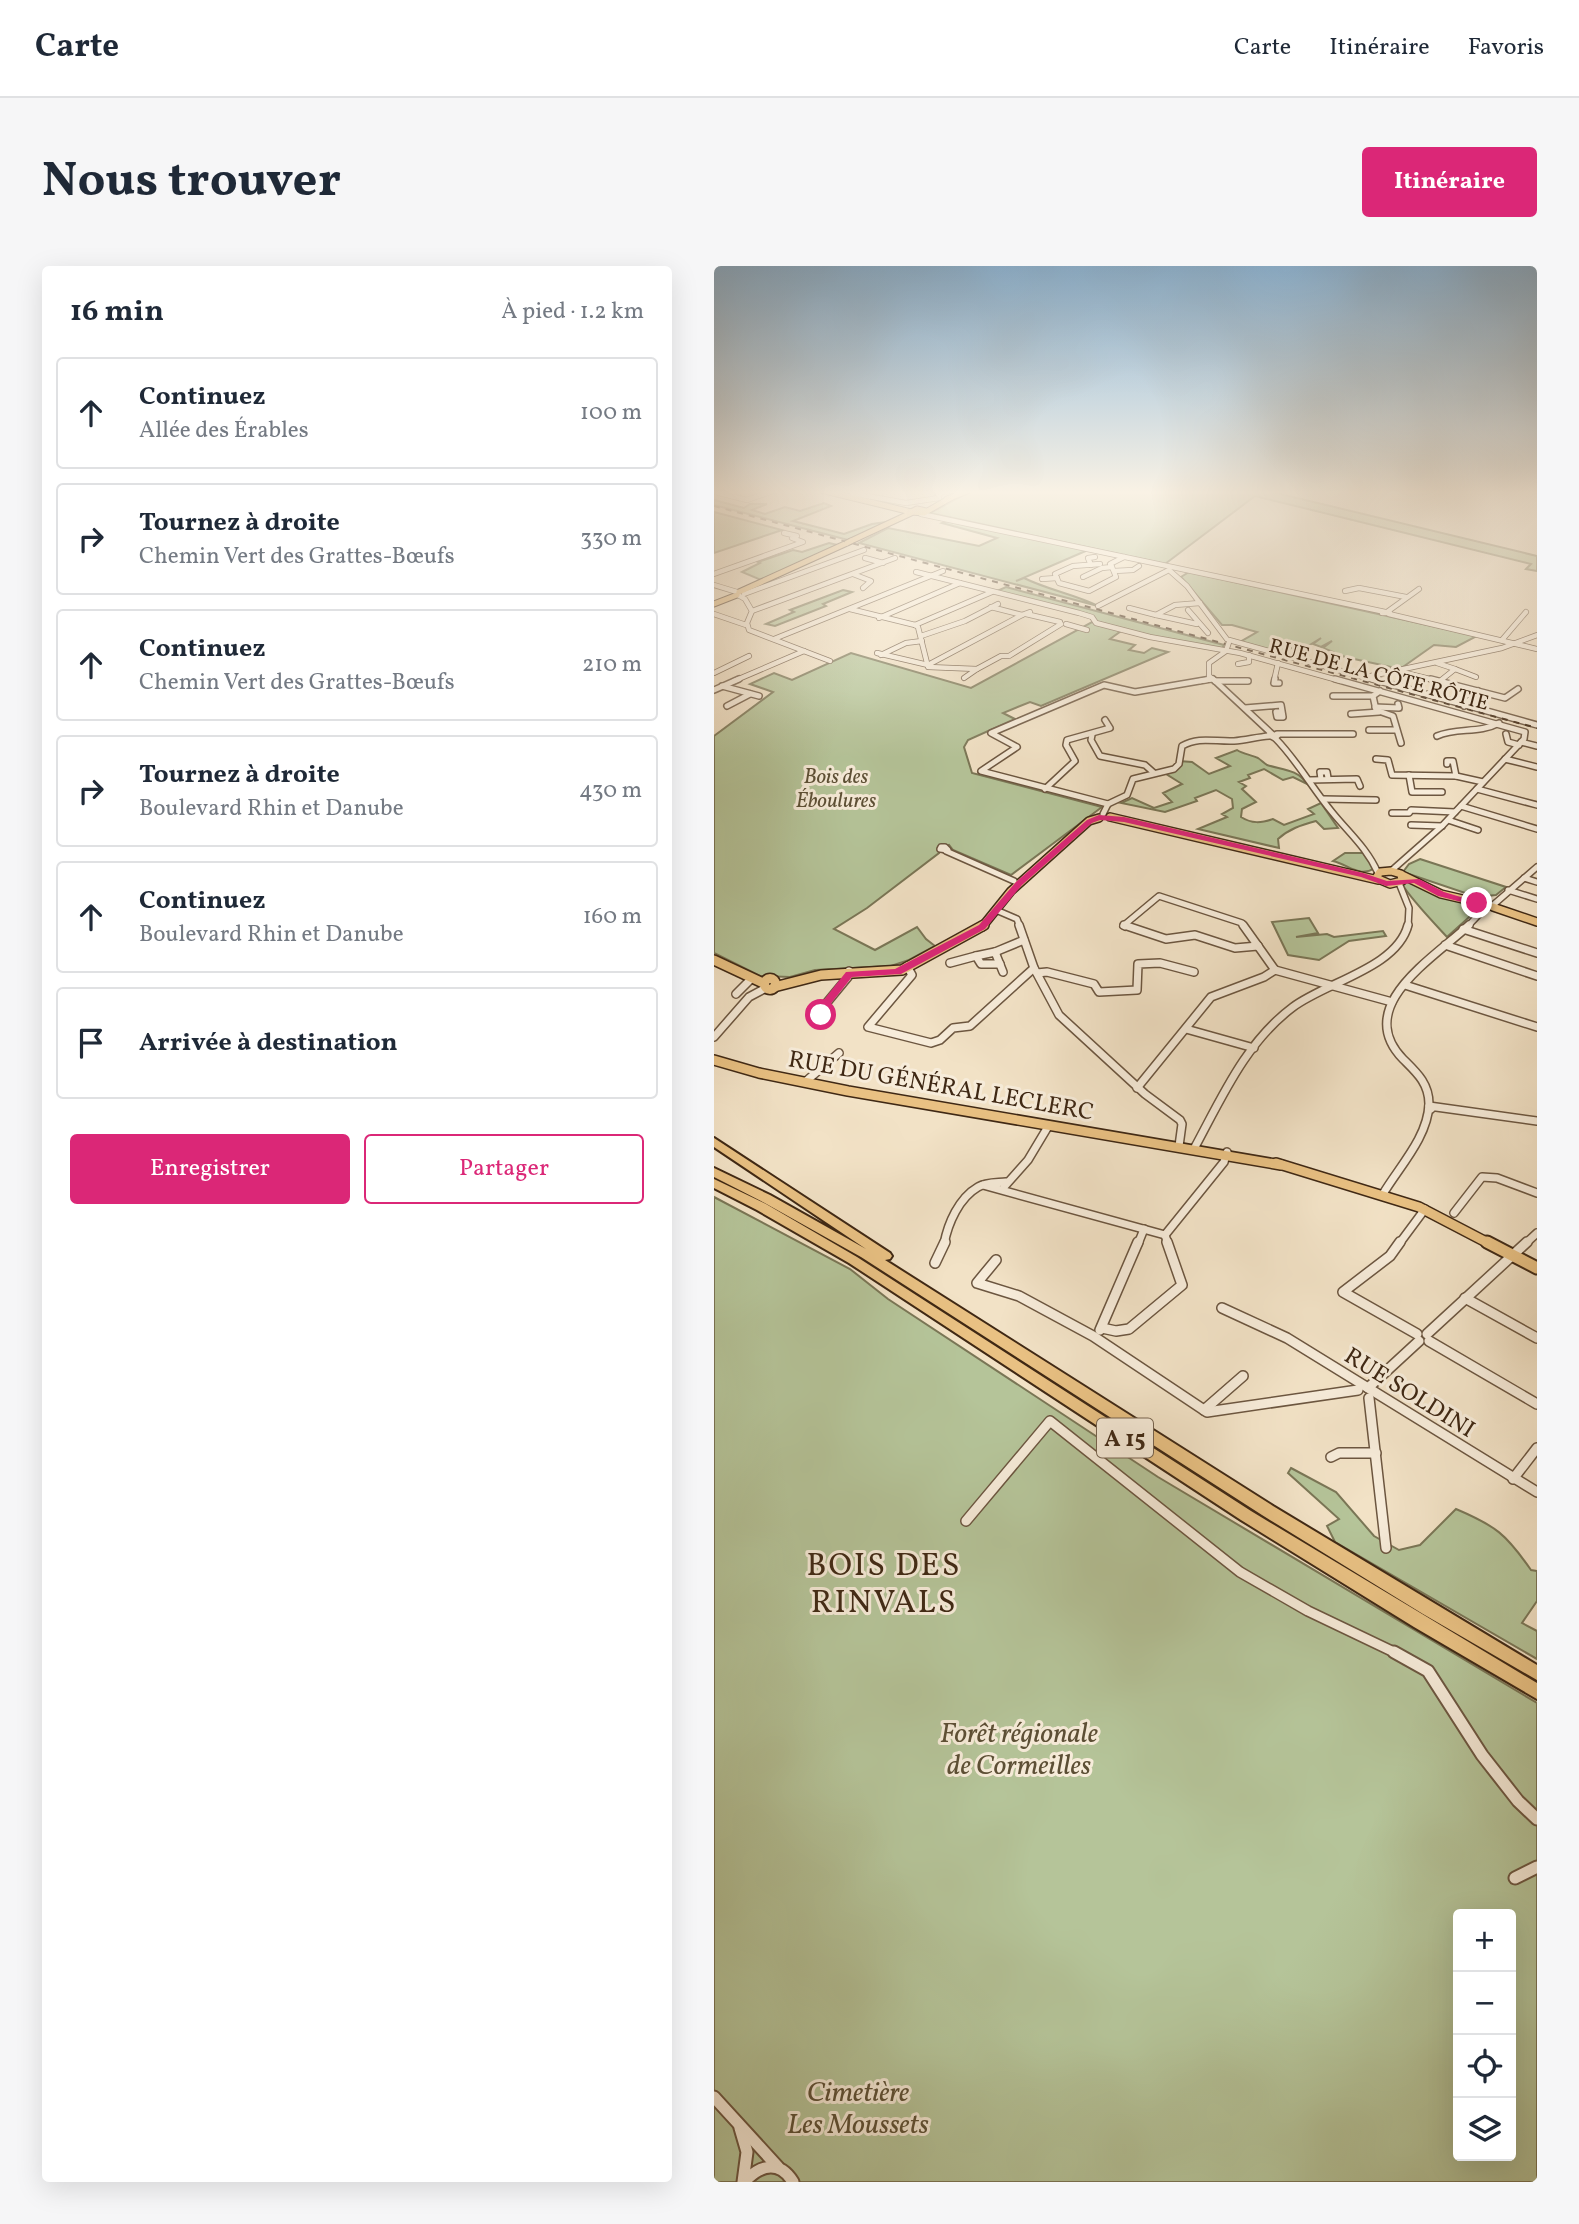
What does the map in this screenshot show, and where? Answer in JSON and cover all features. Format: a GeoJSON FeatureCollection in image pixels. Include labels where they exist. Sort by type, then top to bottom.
{"type":"FeatureCollection","features":[{"type":"Feature","properties":{"kind":"highway"},"geometry":{"type":"LineString","coordinates":[[714,1142],[898,1265],[917,1283]]}},
{"type":"Feature","properties":{"kind":"highway"},"geometry":{"type":"LineString","coordinates":[[714,1152],[802,1201]]}},
{"type":"Feature","properties":{"kind":"highway","name":"A 15"},"geometry":{"type":"LineString","coordinates":[[714,1172],[917,1283],[1110,1410],[1392,1588],[1537,1673]]}},
{"type":"Feature","properties":{"kind":"highway","name":"A 15"},"geometry":{"type":"LineString","coordinates":[[714,1183],[861,1264],[1204,1490],[1394,1608],[1537,1692]]}},
{"type":"Feature","properties":{"kind":"main road"},"geometry":{"type":"LineString","coordinates":[[714,604],[768,579]]}},
{"type":"Feature","properties":{"kind":"main road"},"geometry":{"type":"LineString","coordinates":[[714,960],[751,979],[770,985],[812,976],[889,973],[982,927],[1017,879],[1032,871],[1089,821],[1104,816],[1363,875],[1392,876],[1416,881],[1441,894],[1537,922]]}},
{"type":"Feature","properties":{"kind":"main road"},"geometry":{"type":"LineString","coordinates":[[1392,876],[1390,884],[1392,876]]}},
{"type":"Feature","properties":{"kind":"main road","name":"RUE DU GÉNÉRAL LECLERC"},"geometry":{"type":"LineString","coordinates":[[714,1062],[1049,1125],[1281,1165],[1426,1209],[1537,1268]]}},
{"type":"Feature","properties":{"kind":"main road","name":"RUE DU GÉNÉRAL LECLERC"},"geometry":{"type":"LineString","coordinates":[[1134,1140],[1199,1150]]}},
{"type":"Feature","properties":{"kind":"street"},"geometry":{"type":"LineString","coordinates":[[714,585],[739,594],[785,579]]}},
{"type":"Feature","properties":{"kind":"street"},"geometry":{"type":"LineString","coordinates":[[746,625],[752,611],[838,579]]}},
{"type":"Feature","properties":{"kind":"street"},"geometry":{"type":"LineString","coordinates":[[863,588],[870,584],[868,579]]}},
{"type":"Feature","properties":{"kind":"street"},"geometry":{"type":"LineString","coordinates":[[774,639],[920,579]]}},
{"type":"Feature","properties":{"kind":"street"},"geometry":{"type":"LineString","coordinates":[[947,579],[1081,614],[1092,618],[1096,623],[1140,634],[1228,645],[1363,677],[1537,725]]}},
{"type":"Feature","properties":{"kind":"street"},"geometry":{"type":"LineString","coordinates":[[1058,579],[1059,583],[1089,591],[1110,579]]}},
{"type":"Feature","properties":{"kind":"street"},"geometry":{"type":"LineString","coordinates":[[1098,606],[1148,579]]}},
{"type":"Feature","properties":{"kind":"street"},"geometry":{"type":"LineString","coordinates":[[1181,579],[1211,617],[1228,645]]}},
{"type":"Feature","properties":{"kind":"street"},"geometry":{"type":"LineString","coordinates":[[1226,579],[1386,613],[1537,649]]}},
{"type":"Feature","properties":{"kind":"street"},"geometry":{"type":"LineString","coordinates":[[878,618],[960,583]]}},
{"type":"Feature","properties":{"kind":"street"},"geometry":{"type":"LineString","coordinates":[[1345,591],[1358,588],[1406,597]]}},
{"type":"Feature","properties":{"kind":"street"},"geometry":{"type":"LineString","coordinates":[[1386,613],[1419,589]]}},
{"type":"Feature","properties":{"kind":"street"},"geometry":{"type":"LineString","coordinates":[[849,609],[915,625],[992,592]]}},
{"type":"Feature","properties":{"kind":"street"},"geometry":{"type":"LineString","coordinates":[[739,594],[752,611]]}},
{"type":"Feature","properties":{"kind":"street"},"geometry":{"type":"LineString","coordinates":[[1156,615],[1183,601],[1200,603]]}},
{"type":"Feature","properties":{"kind":"street"},"geometry":{"type":"LineString","coordinates":[[977,668],[915,664],[879,654],[965,621],[998,604]]}},
{"type":"Feature","properties":{"kind":"street"},"geometry":{"type":"LineString","coordinates":[[991,607],[1026,613],[1087,630]]}},
{"type":"Feature","properties":{"kind":"street"},"geometry":{"type":"LineString","coordinates":[[1129,608],[1197,621],[1211,617]]}},
{"type":"Feature","properties":{"kind":"street"},"geometry":{"type":"LineString","coordinates":[[1188,610],[1208,633]]}},
{"type":"Feature","properties":{"kind":"street"},"geometry":{"type":"LineString","coordinates":[[1502,640],[1526,612]]}},
{"type":"Feature","properties":{"kind":"street"},"geometry":{"type":"LineString","coordinates":[[928,665],[1026,613]]}},
{"type":"Feature","properties":{"kind":"street"},"geometry":{"type":"LineString","coordinates":[[714,614],[830,661]]}},
{"type":"Feature","properties":{"kind":"street"},"geometry":{"type":"LineString","coordinates":[[964,678],[977,668],[1001,656],[1009,656],[1081,614]]}},
{"type":"Feature","properties":{"kind":"street"},"geometry":{"type":"LineString","coordinates":[[915,625],[928,665]]}},
{"type":"Feature","properties":{"kind":"street"},"geometry":{"type":"LineString","coordinates":[[1363,677],[1437,663],[1517,643],[1537,635]]}},
{"type":"Feature","properties":{"kind":"street"},"geometry":{"type":"LineString","coordinates":[[1199,1150],[1263,1034],[1289,1011],[1330,985],[1385,956],[1401,940],[1410,916],[1409,903],[1392,876],[1352,839],[1310,780],[1273,735],[1214,680],[1208,671],[1208,665],[1228,645]]}},
{"type":"Feature","properties":{"kind":"street","name":"RUE DE LA CÔTE RÔTIE"},"geometry":{"type":"LineString","coordinates":[[1228,645],[1248,655],[1523,730],[1526,735],[1520,743]]}},
{"type":"Feature","properties":{"kind":"street"},"geometry":{"type":"LineString","coordinates":[[716,688],[804,651]]}},
{"type":"Feature","properties":{"kind":"street"},"geometry":{"type":"LineString","coordinates":[[1238,664],[1249,662],[1248,655]]}},
{"type":"Feature","properties":{"kind":"street"},"geometry":{"type":"LineString","coordinates":[[714,674],[749,657]]}},
{"type":"Feature","properties":{"kind":"street"},"geometry":{"type":"LineString","coordinates":[[1278,663],[1274,683],[1279,683]]}},
{"type":"Feature","properties":{"kind":"street"},"geometry":{"type":"LineString","coordinates":[[1437,663],[1476,677]]}},
{"type":"Feature","properties":{"kind":"street"},"geometry":{"type":"LineString","coordinates":[[1440,681],[1455,669]]}},
{"type":"Feature","properties":{"kind":"street"},"geometry":{"type":"LineString","coordinates":[[1232,670],[1233,680]]}},
{"type":"Feature","properties":{"kind":"street"},"geometry":{"type":"LineString","coordinates":[[1398,671],[1505,698],[1518,689]]}},
{"type":"Feature","properties":{"kind":"street"},"geometry":{"type":"LineString","coordinates":[[714,674],[733,680]]}},
{"type":"Feature","properties":{"kind":"street"},"geometry":{"type":"LineString","coordinates":[[1317,674],[1318,683]]}},
{"type":"Feature","properties":{"kind":"street"},"geometry":{"type":"LineString","coordinates":[[1248,681],[1214,680],[1135,692],[1112,685],[1101,685],[991,733],[1017,747],[981,771],[1108,804],[1127,795],[1133,779],[1174,769],[1179,764],[1182,746],[1190,741],[1230,741],[1287,734],[1353,734]]}},
{"type":"Feature","properties":{"kind":"street"},"geometry":{"type":"LineString","coordinates":[[716,688],[759,696]]}},
{"type":"Feature","properties":{"kind":"street"},"geometry":{"type":"LineString","coordinates":[[1333,696],[1373,696],[1380,691]]}},
{"type":"Feature","properties":{"kind":"street"},"geometry":{"type":"LineString","coordinates":[[1464,706],[1478,691]]}},
{"type":"Feature","properties":{"kind":"street"},"geometry":{"type":"LineString","coordinates":[[727,706],[750,694]]}},
{"type":"Feature","properties":{"kind":"street"},"geometry":{"type":"LineString","coordinates":[[1373,696],[1377,709],[1393,716],[1401,743]]}},
{"type":"Feature","properties":{"kind":"street"},"geometry":{"type":"LineString","coordinates":[[1281,705],[1281,716]]}},
{"type":"Feature","properties":{"kind":"street"},"geometry":{"type":"LineString","coordinates":[[1245,708],[1291,705]]}},
{"type":"Feature","properties":{"kind":"street"},"geometry":{"type":"LineString","coordinates":[[1352,714],[1399,708],[1398,705]]}},
{"type":"Feature","properties":{"kind":"street"},"geometry":{"type":"LineString","coordinates":[[1045,789],[1075,761],[1066,745],[1067,740],[1110,728],[1105,720]]}},
{"type":"Feature","properties":{"kind":"street"},"geometry":{"type":"LineString","coordinates":[[1437,736],[1447,730],[1488,731],[1499,723]]}},
{"type":"Feature","properties":{"kind":"street"},"geometry":{"type":"LineString","coordinates":[[1287,734],[1287,729],[1315,730],[1316,734]]}},
{"type":"Feature","properties":{"kind":"street"},"geometry":{"type":"LineString","coordinates":[[1369,730],[1396,730]]}},
{"type":"Feature","properties":{"kind":"street"},"geometry":{"type":"LineString","coordinates":[[1506,734],[1508,742],[1537,746]]}},
{"type":"Feature","properties":{"kind":"street"},"geometry":{"type":"LineString","coordinates":[[1092,735],[1091,740],[1100,756],[1145,765],[1154,773]]}},
{"type":"Feature","properties":{"kind":"street"},"geometry":{"type":"LineString","coordinates":[[1392,876],[1520,743]]}},
{"type":"Feature","properties":{"kind":"street"},"geometry":{"type":"LineString","coordinates":[[1376,759],[1388,760],[1392,775],[1456,776],[1483,782]]}},
{"type":"Feature","properties":{"kind":"street"},"geometry":{"type":"LineString","coordinates":[[1505,759],[1537,767]]}},
{"type":"Feature","properties":{"kind":"street"},"geometry":{"type":"LineString","coordinates":[[1447,764],[1447,761],[1453,761],[1456,776]]}},
{"type":"Feature","properties":{"kind":"street"},"geometry":{"type":"LineString","coordinates":[[1409,775],[1412,792],[1442,792]]}},
{"type":"Feature","properties":{"kind":"street"},"geometry":{"type":"LineString","coordinates":[[1310,780],[1357,779],[1360,786]]}},
{"type":"Feature","properties":{"kind":"street"},"geometry":{"type":"LineString","coordinates":[[1478,789],[1537,805]]}},
{"type":"Feature","properties":{"kind":"street"},"geometry":{"type":"LineString","coordinates":[[1323,799],[1376,800]]}},
{"type":"Feature","properties":{"kind":"street"},"geometry":{"type":"LineString","coordinates":[[1362,800],[1363,809]]}},
{"type":"Feature","properties":{"kind":"street"},"geometry":{"type":"LineString","coordinates":[[1104,816],[1108,804]]}},
{"type":"Feature","properties":{"kind":"street"},"geometry":{"type":"LineString","coordinates":[[1461,806],[1537,829]]}},
{"type":"Feature","properties":{"kind":"street"},"geometry":{"type":"LineString","coordinates":[[1392,813],[1408,813],[1411,810],[1455,812]]}},
{"type":"Feature","properties":{"kind":"street"},"geometry":{"type":"LineString","coordinates":[[1448,820],[1478,830]]}},
{"type":"Feature","properties":{"kind":"street"},"geometry":{"type":"LineString","coordinates":[[1411,825],[1442,826]]}},
{"type":"Feature","properties":{"kind":"street"},"geometry":{"type":"LineString","coordinates":[[946,850],[1017,879]]}},
{"type":"Feature","properties":{"kind":"street"},"geometry":{"type":"LineString","coordinates":[[1383,1194],[1413,1151],[1429,1106],[1427,1087],[1396,1053],[1387,1038],[1385,1024],[1392,1002],[1445,945],[1536,868]]}},
{"type":"Feature","properties":{"kind":"street"},"geometry":{"type":"LineString","coordinates":[[1524,878],[1537,882]]}},
{"type":"Feature","properties":{"kind":"street"},"geometry":{"type":"LineString","coordinates":[[1508,890],[1537,899]]}},
{"type":"Feature","properties":{"kind":"street"},"geometry":{"type":"LineString","coordinates":[[1258,946],[1235,948],[1195,935],[1166,939],[1123,926],[1159,896],[1242,923],[1275,970],[1392,1002]]}},
{"type":"Feature","properties":{"kind":"street"},"geometry":{"type":"LineString","coordinates":[[997,909],[1017,919],[1036,970],[1063,1020],[1137,1088],[1180,1120],[1182,1124],[1179,1145]]}},
{"type":"Feature","properties":{"kind":"street"},"geometry":{"type":"LineString","coordinates":[[1463,929],[1537,953]]}},
{"type":"Feature","properties":{"kind":"street"},"geometry":{"type":"LineString","coordinates":[[950,963],[961,958],[995,952],[1024,940]]}},
{"type":"Feature","properties":{"kind":"street"},"geometry":{"type":"LineString","coordinates":[[1445,945],[1537,976]]}},
{"type":"Feature","properties":{"kind":"street"},"geometry":{"type":"LineString","coordinates":[[976,956],[981,964],[1001,968],[995,952]]}},
{"type":"Feature","properties":{"kind":"street"},"geometry":{"type":"LineString","coordinates":[[1036,970],[1094,985],[1099,992],[1116,993],[1137,990],[1136,966],[1141,963],[1160,963],[1194,972]]}},
{"type":"Feature","properties":{"kind":"street"},"geometry":{"type":"LineString","coordinates":[[907,966],[912,975],[868,1027],[936,1042],[953,1028],[970,1026],[1036,970]]}},
{"type":"Feature","properties":{"kind":"street"},"geometry":{"type":"LineString","coordinates":[[1137,1088],[1211,998],[1275,970]]}},
{"type":"Feature","properties":{"kind":"street"},"geometry":{"type":"LineString","coordinates":[[1311,979],[1319,970]]}},
{"type":"Feature","properties":{"kind":"street"},"geometry":{"type":"LineString","coordinates":[[824,1006],[849,973]]}},
{"type":"Feature","properties":{"kind":"street"},"geometry":{"type":"LineString","coordinates":[[736,995],[751,979]]}},
{"type":"Feature","properties":{"kind":"street"},"geometry":{"type":"LineString","coordinates":[[714,1037],[750,997],[770,985]]}},
{"type":"Feature","properties":{"kind":"street"},"geometry":{"type":"LineString","coordinates":[[1405,985],[1537,1027]]}},
{"type":"Feature","properties":{"kind":"street"},"geometry":{"type":"LineString","coordinates":[[1186,1029],[1254,1048]]}},
{"type":"Feature","properties":{"kind":"street"},"geometry":{"type":"LineString","coordinates":[[807,1081],[839,1053]]}},
{"type":"Feature","properties":{"kind":"street"},"geometry":{"type":"LineString","coordinates":[[1429,1106],[1537,1121]]}},
{"type":"Feature","properties":{"kind":"street"},"geometry":{"type":"LineString","coordinates":[[1004,1186],[1028,1160],[1049,1125]]}},
{"type":"Feature","properties":{"kind":"street","name":"RUE DU GÉNÉRAL LECLERC"},"geometry":{"type":"LineString","coordinates":[[1163,1145],[1179,1145]]}},
{"type":"Feature","properties":{"kind":"street"},"geometry":{"type":"LineString","coordinates":[[1166,1235],[1226,1154]]}},
{"type":"Feature","properties":{"kind":"street"},"geometry":{"type":"LineString","coordinates":[[1454,1213],[1482,1177],[1497,1178],[1537,1193]]}},
{"type":"Feature","properties":{"kind":"street"},"geometry":{"type":"LineString","coordinates":[[935,1263],[943,1253],[947,1242],[946,1232],[953,1218],[964,1202],[983,1185],[1004,1186],[1166,1235]]}},
{"type":"Feature","properties":{"kind":"street"},"geometry":{"type":"LineString","coordinates":[[1426,1209],[1390,1256],[1343,1292],[1537,1404]]}},
{"type":"Feature","properties":{"kind":"street"},"geometry":{"type":"LineString","coordinates":[[1093,1336],[1102,1328],[1144,1229]]}},
{"type":"Feature","properties":{"kind":"street"},"geometry":{"type":"LineString","coordinates":[[996,1260],[978,1283],[1018,1296],[1093,1336],[1207,1412],[1367,1391],[1537,1233]]}},
{"type":"Feature","properties":{"kind":"street"},"geometry":{"type":"LineString","coordinates":[[1102,1328],[1116,1331],[1129,1329],[1182,1285],[1166,1235]]}},
{"type":"Feature","properties":{"kind":"street"},"geometry":{"type":"LineString","coordinates":[[1465,1298],[1537,1338]]}},
{"type":"Feature","properties":{"kind":"street","name":"RUE SOLDINI"},"geometry":{"type":"LineString","coordinates":[[1222,1308],[1287,1338],[1367,1391],[1537,1492]]}},
{"type":"Feature","properties":{"kind":"street"},"geometry":{"type":"LineString","coordinates":[[1204,1410],[1243,1376]]}},
{"type":"Feature","properties":{"kind":"street"},"geometry":{"type":"LineString","coordinates":[[1367,1391],[1386,1548]]}},
{"type":"Feature","properties":{"kind":"street"},"geometry":{"type":"LineString","coordinates":[[967,1521],[1050,1421],[1240,1572],[1308,1611],[1401,1654],[1428,1671],[1482,1755],[1518,1801],[1537,1819]]}},
{"type":"Feature","properties":{"kind":"street"},"geometry":{"type":"LineString","coordinates":[[1513,1479],[1537,1448]]}},
{"type":"Feature","properties":{"kind":"street"},"geometry":{"type":"LineString","coordinates":[[1331,1457],[1339,1453],[1376,1453]]}},
{"type":"Feature","properties":{"kind":"street"},"geometry":{"type":"LineString","coordinates":[[1515,1878],[1537,1867]]}},
{"type":"Feature","properties":{"kind":"street"},"geometry":{"type":"LineString","coordinates":[[714,2097],[764,2155],[787,2172],[794,2182]]}},
{"type":"Feature","properties":{"kind":"street"},"geometry":{"type":"LineString","coordinates":[[735,2119],[747,2152],[743,2182]]}},
{"type":"Feature","properties":{"kind":"street"},"geometry":{"type":"LineString","coordinates":[[743,2182],[761,2168],[778,2167]]}},
{"type":"Feature","properties":{"kind":"green space"},"geometry":{"type":"Polygon","coordinates":[[[997,579],[1027,579],[1098,606],[997,579]]]}},
{"type":"Feature","properties":{"kind":"green space"},"geometry":{"type":"Polygon","coordinates":[[[1183,579],[1222,579],[1477,636],[1456,647],[1434,645],[1400,669],[1345,657],[1323,648],[1332,641],[1321,647],[1313,644],[1321,638],[1300,651],[1291,648],[1282,653],[1240,642],[1257,632],[1222,625],[1183,579]]]}},
{"type":"Feature","properties":{"kind":"green space"},"geometry":{"type":"Polygon","coordinates":[[[1006,587],[1224,645],[1222,649],[1152,636],[1098,622],[1088,614],[997,591],[1006,587]]]}},
{"type":"Feature","properties":{"kind":"green space"},"geometry":{"type":"Polygon","coordinates":[[[843,590],[852,592],[823,604],[826,606],[775,626],[766,624],[794,612],[790,610],[843,590]]]}},
{"type":"Feature","properties":{"kind":"green space","name":"Bois des Éboulures"},"geometry":{"type":"Polygon","coordinates":[[[1092,622],[1121,631],[1110,639],[1135,645],[1129,650],[1144,653],[1152,648],[1168,652],[1041,706],[1030,702],[1003,713],[1015,719],[968,740],[964,747],[972,773],[1102,807],[1011,875],[953,850],[949,845],[938,848],[939,853],[867,908],[834,929],[875,950],[917,927],[935,946],[909,960],[891,966],[815,970],[790,977],[760,976],[714,953],[714,736],[773,692],[750,684],[774,673],[792,680],[851,653],[971,688],[1092,622]]]}},
{"type":"Feature","properties":{"kind":"green space"},"geometry":{"type":"Polygon","coordinates":[[[1237,750],[1258,758],[1267,765],[1294,773],[1307,784],[1293,777],[1283,780],[1264,769],[1248,775],[1250,778],[1239,782],[1246,786],[1242,789],[1256,802],[1242,809],[1241,817],[1257,822],[1273,819],[1284,825],[1314,814],[1308,809],[1321,803],[1338,828],[1324,829],[1316,821],[1305,824],[1278,839],[1279,848],[1198,829],[1227,817],[1222,814],[1233,808],[1232,799],[1216,790],[1195,798],[1197,801],[1165,812],[1121,803],[1132,798],[1154,808],[1172,802],[1163,793],[1182,784],[1163,772],[1174,769],[1179,761],[1192,762],[1209,774],[1230,766],[1216,758],[1237,750]]]}},
{"type":"Feature","properties":{"kind":"green space"},"geometry":{"type":"Polygon","coordinates":[[[1345,853],[1365,853],[1375,868],[1364,872],[1333,861],[1345,853]]]}},
{"type":"Feature","properties":{"kind":"green space"},"geometry":{"type":"Polygon","coordinates":[[[1420,859],[1506,887],[1496,895],[1477,897],[1403,872],[1409,864],[1420,859]]]}},
{"type":"Feature","properties":{"kind":"green space"},"geometry":{"type":"Polygon","coordinates":[[[1409,881],[1441,896],[1473,905],[1477,910],[1447,937],[1402,884],[1409,881]]]}},
{"type":"Feature","properties":{"kind":"green space"},"geometry":{"type":"Polygon","coordinates":[[[1309,918],[1318,933],[1296,937],[1327,934],[1334,937],[1383,931],[1386,936],[1349,941],[1319,960],[1288,955],[1272,922],[1309,918]]]}},
{"type":"Feature","properties":{"kind":"green space","name":"Forêt régionale de Cormeilles"},"geometry":{"type":"Polygon","coordinates":[[[714,1197],[850,1269],[888,1299],[1158,1477],[1537,1703],[1537,2182],[714,2182],[714,1197]]]}},
{"type":"Feature","properties":{"kind":"green space"},"geometry":{"type":"Polygon","coordinates":[[[1291,1468],[1336,1492],[1374,1536],[1399,1550],[1420,1545],[1456,1509],[1499,1532],[1531,1570],[1537,1571],[1537,1601],[1522,1623],[1537,1631],[1537,1659],[1335,1542],[1327,1526],[1339,1519],[1288,1473],[1291,1468]]]}},
{"type":"Feature","properties":{"kind":"railway"},"geometry":{"type":"LineString","coordinates":[[986,579],[1537,728]]}},
{"type":"Feature","properties":{"kind":"district","name":"BOIS DES RINVALS"},"geometry":{"type":"Point","coordinates":[884,1582]}},
{"type":"Feature","properties":{"kind":"route"},"geometry":{"type":"LineString","coordinates":[[821,1015],[826,1013],[828,1010],[824,1006],[849,974],[897,972],[982,927],[1019,883],[1089,821],[1099,818],[1124,820],[1363,875],[1383,883],[1416,881],[1441,894],[1477,903]]}},
{"type":"Feature","properties":{"kind":"park label","name":"Cimetière Les Moussets"},"geometry":{"type":"Point","coordinates":[858,2107]}}]}
